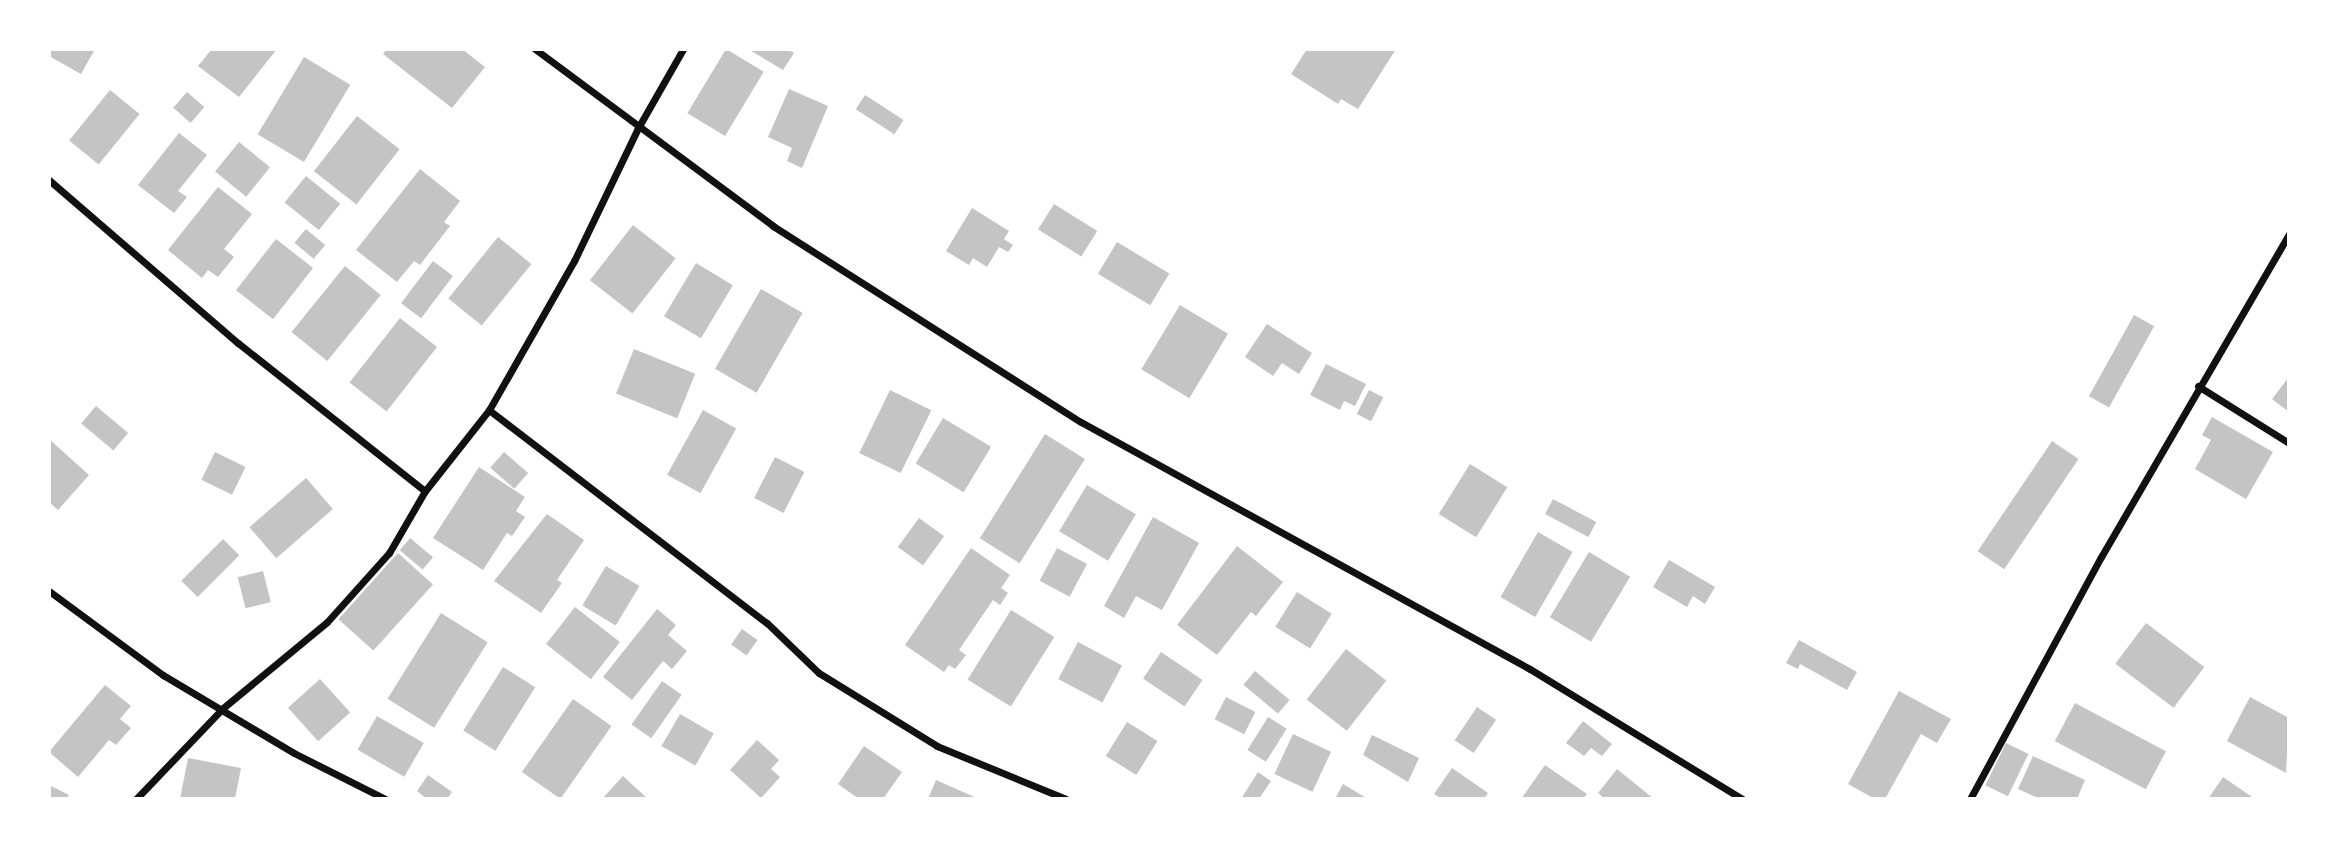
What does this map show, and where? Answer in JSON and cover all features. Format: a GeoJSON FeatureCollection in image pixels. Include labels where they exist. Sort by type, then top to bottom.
{"type":"FeatureCollection","features":[{"type":"Feature","properties":{"kind":"street"},"geometry":{"type":"LineString","coordinates":[[535,49],[772,226],[1082,422],[1530,669],[1742,799]]}},
{"type":"Feature","properties":{"kind":"street"},"geometry":{"type":"LineString","coordinates":[[136,799],[223,708],[327,622],[389,553],[425,491],[489,410],[574,261],[638,128],[683,49]]}},
{"type":"Feature","properties":{"kind":"street"},"geometry":{"type":"LineString","coordinates":[[49,180],[238,343],[425,491]]}},
{"type":"Feature","properties":{"kind":"street"},"geometry":{"type":"LineString","coordinates":[[1970,799],[2198,386],[2289,234]]}},
{"type":"Feature","properties":{"kind":"street"},"geometry":{"type":"LineString","coordinates":[[2198,386],[2289,443]]}},
{"type":"Feature","properties":{"kind":"street"},"geometry":{"type":"LineString","coordinates":[[489,410],[767,623],[831,681],[937,746],[1066,799]]}},
{"type":"Feature","properties":{"kind":"street"},"geometry":{"type":"LineString","coordinates":[[49,591],[163,675],[223,708],[294,753],[385,799]]}},
{"type":"Feature","properties":{"kind":"building"},"geometry":{"type":"Polygon","coordinates":[[[49,49],[95,49],[81,74],[49,56],[49,49]]]}},
{"type":"Feature","properties":{"kind":"building"},"geometry":{"type":"Polygon","coordinates":[[[212,49],[277,49],[239,97],[198,66],[212,49]]]}},
{"type":"Feature","properties":{"kind":"building"},"geometry":{"type":"Polygon","coordinates":[[[387,49],[462,49],[485,67],[452,108],[383,54],[387,49]]]}},
{"type":"Feature","properties":{"kind":"building"},"geometry":{"type":"Polygon","coordinates":[[[726,49],[764,72],[725,136],[687,113],[726,49]]]}},
{"type":"Feature","properties":{"kind":"building"},"geometry":{"type":"Polygon","coordinates":[[[748,49],[787,49],[794,53],[783,70],[748,49]]]}},
{"type":"Feature","properties":{"kind":"building"},"geometry":{"type":"Polygon","coordinates":[[[1307,49],[1396,49],[1358,109],[1341,99],[1338,104],[1291,74],[1307,49]]]}},
{"type":"Feature","properties":{"kind":"building"},"geometry":{"type":"Polygon","coordinates":[[[304,57],[350,85],[304,162],[258,134],[304,57]]]}},
{"type":"Feature","properties":{"kind":"building"},"geometry":{"type":"Polygon","coordinates":[[[789,89],[828,106],[802,168],[787,161],[792,148],[768,137],[789,89]]]}},
{"type":"Feature","properties":{"kind":"building"},"geometry":{"type":"Polygon","coordinates":[[[110,90],[140,114],[99,164],[69,141],[110,90]]]}},
{"type":"Feature","properties":{"kind":"building"},"geometry":{"type":"Polygon","coordinates":[[[187,92],[204,107],[191,123],[173,108],[187,92]]]}},
{"type":"Feature","properties":{"kind":"building"},"geometry":{"type":"Polygon","coordinates":[[[865,95],[904,120],[894,134],[856,109],[865,95]]]}},
{"type":"Feature","properties":{"kind":"building"},"geometry":{"type":"Polygon","coordinates":[[[357,116],[400,149],[356,204],[314,171],[357,116]]]}},
{"type":"Feature","properties":{"kind":"building"},"geometry":{"type":"Polygon","coordinates":[[[179,133],[207,155],[178,191],[187,197],[174,213],[138,185],[179,133]]]}},
{"type":"Feature","properties":{"kind":"building"},"geometry":{"type":"Polygon","coordinates":[[[239,142],[270,167],[246,197],[215,172],[239,142]]]}},
{"type":"Feature","properties":{"kind":"building"},"geometry":{"type":"Polygon","coordinates":[[[420,169],[460,201],[444,222],[450,226],[420,265],[414,261],[397,282],[356,250],[420,169]]]}},
{"type":"Feature","properties":{"kind":"building"},"geometry":{"type":"Polygon","coordinates":[[[306,176],[340,204],[319,230],[285,202],[306,176]]]}},
{"type":"Feature","properties":{"kind":"building"},"geometry":{"type":"Polygon","coordinates":[[[218,187],[252,214],[224,249],[234,257],[218,277],[208,270],[202,278],[168,250],[218,187]]]}},
{"type":"Feature","properties":{"kind":"building"},"geometry":{"type":"Polygon","coordinates":[[[1054,204],[1097,231],[1081,256],[1038,229],[1054,204]]]}},
{"type":"Feature","properties":{"kind":"building"},"geometry":{"type":"Polygon","coordinates":[[[972,208],[1009,231],[1004,239],[1013,245],[1008,252],[999,247],[987,267],[973,258],[969,265],[946,251],[972,208]]]}},
{"type":"Feature","properties":{"kind":"building"},"geometry":{"type":"Polygon","coordinates":[[[633,225],[676,258],[632,313],[590,280],[633,225]]]}},
{"type":"Feature","properties":{"kind":"building"},"geometry":{"type":"Polygon","coordinates":[[[306,229],[325,245],[314,259],[294,243],[306,229]]]}},
{"type":"Feature","properties":{"kind":"building"},"geometry":{"type":"Polygon","coordinates":[[[498,237],[531,264],[482,325],[448,298],[498,237]]]}},
{"type":"Feature","properties":{"kind":"building"},"geometry":{"type":"Polygon","coordinates":[[[276,239],[313,268],[273,319],[236,290],[276,239]]]}},
{"type":"Feature","properties":{"kind":"building"},"geometry":{"type":"Polygon","coordinates":[[[1117,242],[1169,273],[1150,305],[1098,274],[1117,242]]]}},
{"type":"Feature","properties":{"kind":"building"},"geometry":{"type":"Polygon","coordinates":[[[433,261],[453,276],[421,318],[401,303],[433,261]]]}},
{"type":"Feature","properties":{"kind":"building"},"geometry":{"type":"Polygon","coordinates":[[[696,263],[733,285],[701,338],[664,316],[696,263]]]}},
{"type":"Feature","properties":{"kind":"building"},"geometry":{"type":"Polygon","coordinates":[[[345,266],[381,295],[327,361],[292,332],[345,266]]]}},
{"type":"Feature","properties":{"kind":"building"},"geometry":{"type":"Polygon","coordinates":[[[761,289],[803,313],[757,393],[715,369],[761,289]]]}},
{"type":"Feature","properties":{"kind":"building"},"geometry":{"type":"Polygon","coordinates":[[[1180,305],[1228,334],[1189,398],[1141,369],[1180,305]]]}},
{"type":"Feature","properties":{"kind":"building"},"geometry":{"type":"Polygon","coordinates":[[[2134,315],[2154,326],[2109,407],[2089,396],[2134,315]]]}},
{"type":"Feature","properties":{"kind":"building"},"geometry":{"type":"Polygon","coordinates":[[[400,318],[437,347],[387,412],[350,383],[400,318]]]}},
{"type":"Feature","properties":{"kind":"building"},"geometry":{"type":"Polygon","coordinates":[[[1267,324],[1312,353],[1299,374],[1282,363],[1273,376],[1245,357],[1267,324]]]}},
{"type":"Feature","properties":{"kind":"building"},"geometry":{"type":"Polygon","coordinates":[[[634,349],[695,374],[677,418],[616,394],[634,349]]]}},
{"type":"Feature","properties":{"kind":"building"},"geometry":{"type":"Polygon","coordinates":[[[1326,364],[1366,384],[1355,406],[1344,401],[1340,410],[1310,395],[1326,364]]]}},
{"type":"Feature","properties":{"kind":"building"},"geometry":{"type":"Polygon","coordinates":[[[2289,377],[2289,412],[2272,399],[2289,377]]]}},
{"type":"Feature","properties":{"kind":"building"},"geometry":{"type":"Polygon","coordinates":[[[890,390],[931,410],[901,473],[859,453],[890,390]]]}},
{"type":"Feature","properties":{"kind":"building"},"geometry":{"type":"Polygon","coordinates":[[[1369,390],[1383,397],[1371,421],[1357,414],[1369,390]]]}},
{"type":"Feature","properties":{"kind":"building"},"geometry":{"type":"Polygon","coordinates":[[[96,406],[128,433],[113,451],[81,424],[96,406]]]}},
{"type":"Feature","properties":{"kind":"building"},"geometry":{"type":"Polygon","coordinates":[[[703,410],[736,428],[700,493],[667,475],[703,410]]]}},
{"type":"Feature","properties":{"kind":"building"},"geometry":{"type":"Polygon","coordinates":[[[2212,417],[2273,452],[2246,499],[2195,469],[2211,440],[2202,435],[2212,417]]]}},
{"type":"Feature","properties":{"kind":"building"},"geometry":{"type":"Polygon","coordinates":[[[943,418],[991,447],[964,492],[916,463],[943,418]]]}},
{"type":"Feature","properties":{"kind":"building"},"geometry":{"type":"Polygon","coordinates":[[[1045,434],[1085,459],[1020,563],[980,538],[1045,434]]]}},
{"type":"Feature","properties":{"kind":"building"},"geometry":{"type":"Polygon","coordinates":[[[49,439],[89,475],[58,510],[49,502],[49,439]]]}},
{"type":"Feature","properties":{"kind":"building"},"geometry":{"type":"Polygon","coordinates":[[[2052,441],[2079,459],[2004,569],[1978,551],[2052,441]]]}},
{"type":"Feature","properties":{"kind":"building"},"geometry":{"type":"Polygon","coordinates":[[[215,452],[246,467],[232,495],[201,480],[215,452]]]}},
{"type":"Feature","properties":{"kind":"building"},"geometry":{"type":"Polygon","coordinates":[[[504,452],[528,473],[514,489],[490,468],[504,452]]]}},
{"type":"Feature","properties":{"kind":"building"},"geometry":{"type":"Polygon","coordinates":[[[775,457],[804,472],[784,513],[754,498],[775,457]]]}},
{"type":"Feature","properties":{"kind":"building"},"geometry":{"type":"Polygon","coordinates":[[[1470,464],[1507,487],[1476,537],[1439,514],[1470,464]]]}},
{"type":"Feature","properties":{"kind":"building"},"geometry":{"type":"Polygon","coordinates":[[[479,467],[525,497],[516,511],[525,517],[512,536],[507,533],[483,570],[433,538],[479,467]]]}},
{"type":"Feature","properties":{"kind":"building"},"geometry":{"type":"Polygon","coordinates":[[[306,478],[333,509],[276,558],[249,527],[306,478]]]}},
{"type":"Feature","properties":{"kind":"building"},"geometry":{"type":"Polygon","coordinates":[[[1087,485],[1136,514],[1108,561],[1059,531],[1087,485]]]}},
{"type":"Feature","properties":{"kind":"building"},"geometry":{"type":"Polygon","coordinates":[[[1553,499],[1596,522],[1588,537],[1545,514],[1553,499]]]}},
{"type":"Feature","properties":{"kind":"building"},"geometry":{"type":"Polygon","coordinates":[[[547,514],[584,540],[557,580],[562,583],[541,613],[494,581],[547,514]]]}},
{"type":"Feature","properties":{"kind":"building"},"geometry":{"type":"Polygon","coordinates":[[[1153,517],[1199,543],[1162,610],[1136,596],[1124,618],[1104,606],[1153,517]]]}},
{"type":"Feature","properties":{"kind":"building"},"geometry":{"type":"Polygon","coordinates":[[[919,518],[944,536],[923,565],[898,547],[919,518]]]}},
{"type":"Feature","properties":{"kind":"building"},"geometry":{"type":"Polygon","coordinates":[[[1538,532],[1573,552],[1535,617],[1500,597],[1538,532]]]}},
{"type":"Feature","properties":{"kind":"building"},"geometry":{"type":"Polygon","coordinates":[[[410,538],[433,557],[423,570],[400,550],[410,538]]]}},
{"type":"Feature","properties":{"kind":"building"},"geometry":{"type":"Polygon","coordinates":[[[223,539],[239,555],[198,597],[181,581],[223,539]]]}},
{"type":"Feature","properties":{"kind":"building"},"geometry":{"type":"Polygon","coordinates":[[[1237,546],[1283,582],[1256,616],[1251,612],[1217,655],[1177,625],[1237,546]]]}},
{"type":"Feature","properties":{"kind":"building"},"geometry":{"type":"Polygon","coordinates":[[[971,548],[1010,575],[1001,588],[1008,593],[1000,605],[993,600],[959,650],[966,655],[955,669],[949,665],[944,672],[905,645],[971,548]]]}},
{"type":"Feature","properties":{"kind":"building"},"geometry":{"type":"Polygon","coordinates":[[[1057,548],[1087,564],[1070,597],[1040,581],[1057,548]]]}},
{"type":"Feature","properties":{"kind":"building"},"geometry":{"type":"Polygon","coordinates":[[[1589,552],[1630,577],[1591,642],[1550,617],[1589,552]]]}},
{"type":"Feature","properties":{"kind":"building"},"geometry":{"type":"Polygon","coordinates":[[[398,553],[433,584],[373,651],[338,619],[398,553]]]}},
{"type":"Feature","properties":{"kind":"building"},"geometry":{"type":"Polygon","coordinates":[[[1669,560],[1715,587],[1705,604],[1693,596],[1687,607],[1653,587],[1669,560]]]}},
{"type":"Feature","properties":{"kind":"building"},"geometry":{"type":"Polygon","coordinates":[[[606,566],[639,586],[616,626],[582,605],[606,566]]]}},
{"type":"Feature","properties":{"kind":"building"},"geometry":{"type":"Polygon","coordinates":[[[263,571],[271,602],[246,608],[238,577],[263,571]]]}},
{"type":"Feature","properties":{"kind":"building"},"geometry":{"type":"Polygon","coordinates":[[[1297,592],[1332,614],[1310,648],[1275,627],[1297,592]]]}},
{"type":"Feature","properties":{"kind":"building"},"geometry":{"type":"Polygon","coordinates":[[[575,607],[620,642],[591,679],[546,644],[575,607]]]}},
{"type":"Feature","properties":{"kind":"building"},"geometry":{"type":"Polygon","coordinates":[[[657,609],[676,625],[668,635],[687,651],[672,669],[663,661],[632,700],[603,677],[657,609]]]}},
{"type":"Feature","properties":{"kind":"building"},"geometry":{"type":"Polygon","coordinates":[[[1011,610],[1054,637],[1011,707],[968,680],[1011,610]]]}},
{"type":"Feature","properties":{"kind":"building"},"geometry":{"type":"Polygon","coordinates":[[[441,613],[488,642],[434,728],[387,699],[441,613]]]}},
{"type":"Feature","properties":{"kind":"building"},"geometry":{"type":"Polygon","coordinates":[[[2146,623],[2204,667],[2174,708],[2115,664],[2146,623]]]}},
{"type":"Feature","properties":{"kind":"building"},"geometry":{"type":"Polygon","coordinates":[[[742,629],[758,640],[747,655],[731,645],[742,629]]]}},
{"type":"Feature","properties":{"kind":"building"},"geometry":{"type":"Polygon","coordinates":[[[1799,640],[1857,672],[1847,690],[1800,664],[1798,669],[1786,663],[1799,640]]]}},
{"type":"Feature","properties":{"kind":"building"},"geometry":{"type":"Polygon","coordinates":[[[1078,642],[1122,665],[1102,703],[1058,679],[1078,642]]]}},
{"type":"Feature","properties":{"kind":"building"},"geometry":{"type":"Polygon","coordinates":[[[1346,649],[1386,680],[1347,731],[1307,699],[1346,649]]]}},
{"type":"Feature","properties":{"kind":"building"},"geometry":{"type":"Polygon","coordinates":[[[1161,652],[1202,680],[1185,706],[1143,679],[1161,652]]]}},
{"type":"Feature","properties":{"kind":"building"},"geometry":{"type":"Polygon","coordinates":[[[503,667],[535,687],[495,751],[463,731],[503,667]]]}},
{"type":"Feature","properties":{"kind":"building"},"geometry":{"type":"Polygon","coordinates":[[[1255,671],[1289,700],[1278,714],[1243,685],[1255,671]]]}},
{"type":"Feature","properties":{"kind":"building"},"geometry":{"type":"Polygon","coordinates":[[[320,679],[350,712],[318,741],[288,708],[320,679]]]}},
{"type":"Feature","properties":{"kind":"building"},"geometry":{"type":"Polygon","coordinates":[[[662,681],[682,695],[651,738],[632,724],[662,681]]]}},
{"type":"Feature","properties":{"kind":"building"},"geometry":{"type":"Polygon","coordinates":[[[105,685],[131,706],[120,719],[131,728],[116,745],[109,740],[78,777],[49,752],[105,685]]]}},
{"type":"Feature","properties":{"kind":"building"},"geometry":{"type":"Polygon","coordinates":[[[1899,691],[1951,719],[1937,743],[1921,734],[1885,799],[1875,799],[1848,784],[1899,691]]]}},
{"type":"Feature","properties":{"kind":"building"},"geometry":{"type":"Polygon","coordinates":[[[1226,697],[1255,712],[1244,734],[1215,719],[1226,697]]]}},
{"type":"Feature","properties":{"kind":"building"},"geometry":{"type":"Polygon","coordinates":[[[2250,697],[2289,718],[2286,773],[2227,741],[2250,697]]]}},
{"type":"Feature","properties":{"kind":"building"},"geometry":{"type":"Polygon","coordinates":[[[573,699],[612,726],[560,799],[522,772],[573,699]]]}},
{"type":"Feature","properties":{"kind":"building"},"geometry":{"type":"Polygon","coordinates":[[[2075,703],[2166,751],[2146,789],[2055,741],[2075,703]]]}},
{"type":"Feature","properties":{"kind":"building"},"geometry":{"type":"Polygon","coordinates":[[[1477,707],[1496,720],[1474,753],[1455,740],[1477,707]]]}},
{"type":"Feature","properties":{"kind":"building"},"geometry":{"type":"Polygon","coordinates":[[[680,714],[714,734],[695,766],[662,746],[680,714]]]}},
{"type":"Feature","properties":{"kind":"building"},"geometry":{"type":"Polygon","coordinates":[[[377,716],[424,743],[404,777],[358,750],[377,716]]]}},
{"type":"Feature","properties":{"kind":"building"},"geometry":{"type":"Polygon","coordinates":[[[1268,717],[1287,729],[1266,762],[1247,750],[1268,717]]]}},
{"type":"Feature","properties":{"kind":"building"},"geometry":{"type":"Polygon","coordinates":[[[1583,721],[1612,744],[1602,756],[1591,748],[1584,756],[1566,743],[1583,721]]]}},
{"type":"Feature","properties":{"kind":"building"},"geometry":{"type":"Polygon","coordinates":[[[1127,722],[1158,741],[1136,775],[1106,756],[1127,722]]]}},
{"type":"Feature","properties":{"kind":"building"},"geometry":{"type":"Polygon","coordinates":[[[1293,734],[1331,752],[1312,792],[1274,774],[1293,734]]]}},
{"type":"Feature","properties":{"kind":"building"},"geometry":{"type":"Polygon","coordinates":[[[1372,735],[1419,758],[1408,782],[1363,755],[1372,735]]]}},
{"type":"Feature","properties":{"kind":"building"},"geometry":{"type":"Polygon","coordinates":[[[757,740],[779,760],[771,769],[780,777],[761,798],[730,770],[757,740]]]}},
{"type":"Feature","properties":{"kind":"building"},"geometry":{"type":"Polygon","coordinates":[[[2006,743],[2028,754],[2008,796],[1985,785],[2006,743]]]}},
{"type":"Feature","properties":{"kind":"building"},"geometry":{"type":"Polygon","coordinates":[[[864,746],[902,772],[883,799],[859,799],[838,784],[864,746]]]}},
{"type":"Feature","properties":{"kind":"building"},"geometry":{"type":"Polygon","coordinates":[[[2033,756],[2085,780],[2077,799],[2040,799],[2018,789],[2033,756]]]}},
{"type":"Feature","properties":{"kind":"building"},"geometry":{"type":"Polygon","coordinates":[[[188,758],[241,768],[235,799],[180,799],[188,758]]]}},
{"type":"Feature","properties":{"kind":"building"},"geometry":{"type":"Polygon","coordinates":[[[1545,765],[1587,794],[1583,799],[1521,799],[1545,765]]]}},
{"type":"Feature","properties":{"kind":"building"},"geometry":{"type":"Polygon","coordinates":[[[1452,768],[1488,793],[1484,799],[1442,799],[1434,794],[1452,768]]]}},
{"type":"Feature","properties":{"kind":"building"},"geometry":{"type":"Polygon","coordinates":[[[1617,769],[1654,799],[1605,799],[1598,793],[1617,769]]]}},
{"type":"Feature","properties":{"kind":"building"},"geometry":{"type":"Polygon","coordinates":[[[1258,772],[1271,781],[1259,799],[1241,799],[1258,772]]]}},
{"type":"Feature","properties":{"kind":"building"},"geometry":{"type":"Polygon","coordinates":[[[428,775],[452,792],[447,799],[427,799],[417,791],[428,775]]]}},
{"type":"Feature","properties":{"kind":"building"},"geometry":{"type":"Polygon","coordinates":[[[623,776],[648,799],[602,799],[623,776]]]}},
{"type":"Feature","properties":{"kind":"building"},"geometry":{"type":"Polygon","coordinates":[[[2223,777],[2252,797],[2251,799],[2208,799],[2223,777]]]}},
{"type":"Feature","properties":{"kind":"building"},"geometry":{"type":"Polygon","coordinates":[[[936,780],[979,799],[928,799],[936,780]]]}},
{"type":"Feature","properties":{"kind":"building"},"geometry":{"type":"Polygon","coordinates":[[[1343,784],[1368,799],[1335,799],[1343,784]]]}},
{"type":"Feature","properties":{"kind":"building"},"geometry":{"type":"Polygon","coordinates":[[[49,785],[69,795],[67,799],[49,799],[49,785]]]}}]}
